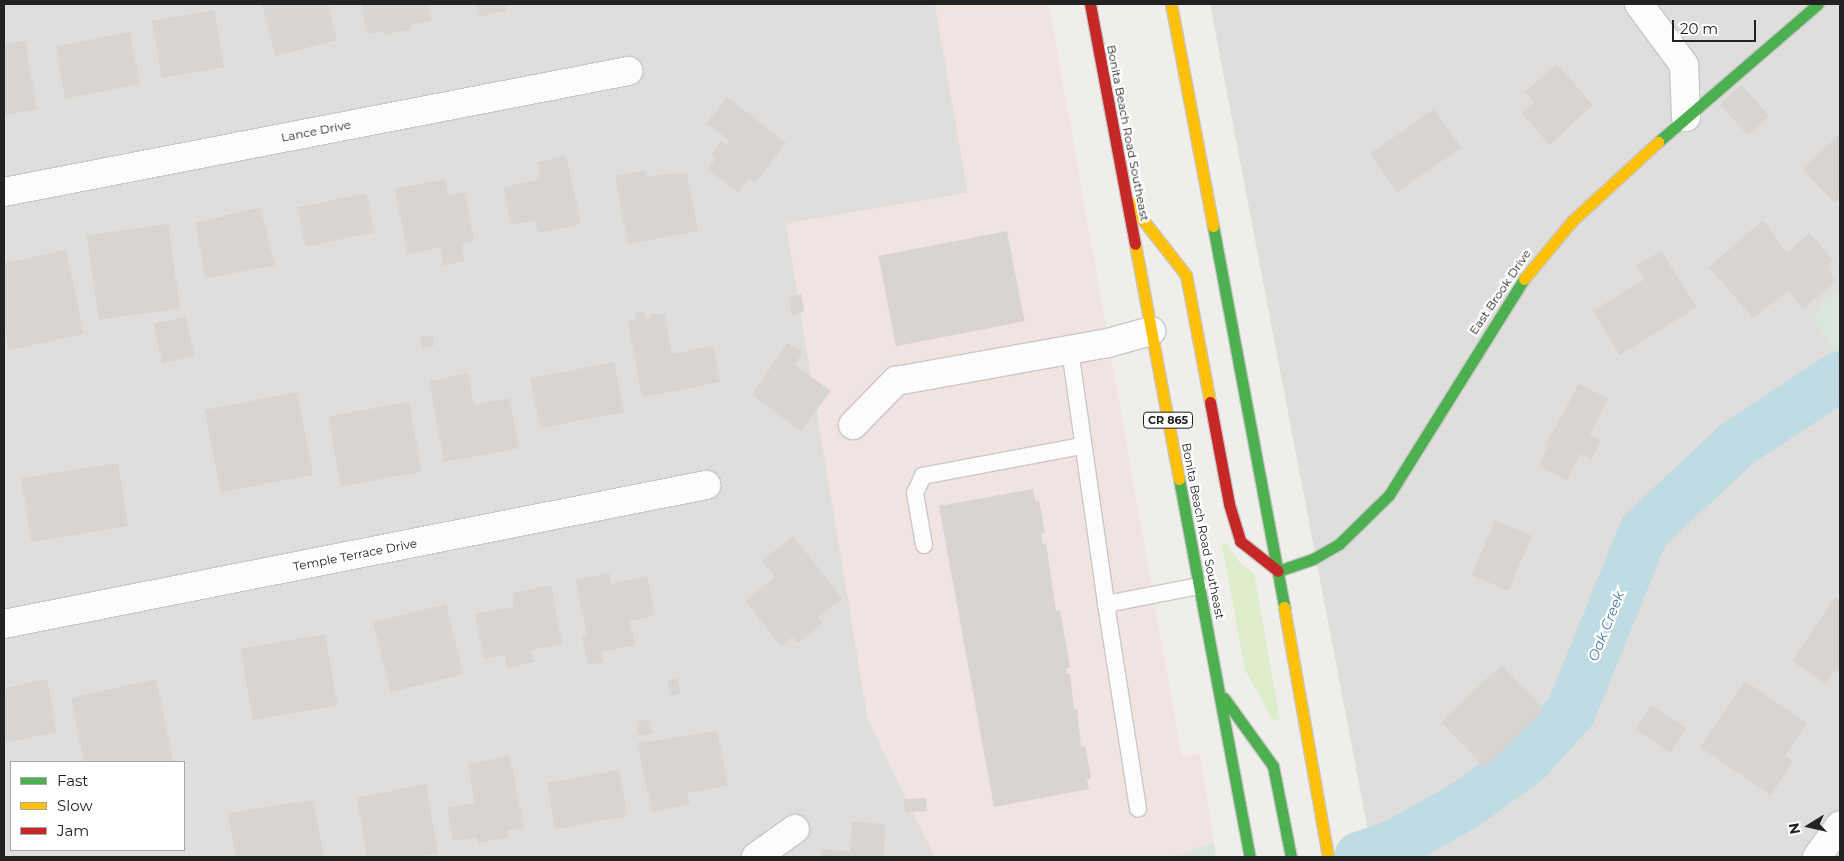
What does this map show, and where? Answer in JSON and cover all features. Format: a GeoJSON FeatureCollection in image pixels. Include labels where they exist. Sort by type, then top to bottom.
{"type":"FeatureCollection","features":[{"type":"Feature","properties":{"kind":"main road","name":"Bonita Beach Road Southeast"},"geometry":{"type":"LineString","coordinates":[[1090,4],[1250,857]]}},
{"type":"Feature","properties":{"kind":"main road"},"geometry":{"type":"LineString","coordinates":[[1171,4],[1278,571],[1328,857]]}},
{"type":"Feature","properties":{"kind":"main road","name":"East Brook Drive"},"geometry":{"type":"LineString","coordinates":[[1278,571],[1313,559],[1339,544],[1389,495],[1531,268],[1594,199],[1818,4]]}},
{"type":"Feature","properties":{"kind":"main road"},"geometry":{"type":"LineString","coordinates":[[1126,199],[1186,275],[1230,504],[1240,541],[1278,571]]}},
{"type":"Feature","properties":{"kind":"main road"},"geometry":{"type":"LineString","coordinates":[[1219,690],[1273,766],[1291,857]]}},
{"type":"Feature","properties":{"kind":"street"},"geometry":{"type":"LineString","coordinates":[[1639,4],[1684,65],[1686,117]]}},
{"type":"Feature","properties":{"kind":"street","name":"Lance Drive"},"geometry":{"type":"LineString","coordinates":[[4,192],[628,71]]}},
{"type":"Feature","properties":{"kind":"street"},"geometry":{"type":"LineString","coordinates":[[853,425],[896,381],[1070,350],[1151,331]]}},
{"type":"Feature","properties":{"kind":"street","name":"Temple Terrace Drive"},"geometry":{"type":"LineString","coordinates":[[4,624],[706,485]]}},
{"type":"Feature","properties":{"kind":"street"},"geometry":{"type":"LineString","coordinates":[[1817,857],[1840,825]]}},
{"type":"Feature","properties":{"kind":"street"},"geometry":{"type":"LineString","coordinates":[[756,857],[794,829]]}},
{"type":"Feature","properties":{"kind":"lane"},"geometry":{"type":"LineString","coordinates":[[1070,350],[1082,446],[1138,809]]}},
{"type":"Feature","properties":{"kind":"lane"},"geometry":{"type":"LineString","coordinates":[[924,544],[915,493],[923,476],[1082,446]]}},
{"type":"Feature","properties":{"kind":"lane"},"geometry":{"type":"LineString","coordinates":[[1106,604],[1199,586]]}},
{"type":"Feature","properties":{"kind":"shaded area"},"geometry":{"type":"Polygon","coordinates":[[[4,4],[935,4],[968,193],[786,224],[868,720],[935,857],[4,857],[4,4]]]}},
{"type":"Feature","properties":{"kind":"shaded area"},"geometry":{"type":"Polygon","coordinates":[[[935,4],[1049,4],[1182,758],[1200,753],[1214,843],[1170,857],[935,857],[868,720],[786,224],[968,193],[935,4]]]}},
{"type":"Feature","properties":{"kind":"shaded area"},"geometry":{"type":"Polygon","coordinates":[[[1210,4],[1840,4],[1840,292],[1823,301],[1814,319],[1840,360],[1840,857],[1373,857],[1210,4]]]}},
{"type":"Feature","properties":{"kind":"shaded area"},"geometry":{"type":"Polygon","coordinates":[[[1840,292],[1840,360],[1814,319],[1823,301],[1840,292]]]}},
{"type":"Feature","properties":{"kind":"shaded area"},"geometry":{"type":"Polygon","coordinates":[[[1214,843],[1216,857],[1170,857],[1214,843]]]}},
{"type":"Feature","properties":{"kind":"green space"},"geometry":{"type":"Polygon","coordinates":[[[1226,543],[1240,563],[1254,573],[1280,720],[1273,720],[1245,670],[1222,544],[1226,543]]]}},
{"type":"Feature","properties":{"kind":"building"},"geometry":{"type":"Polygon","coordinates":[[[262,4],[328,4],[337,40],[275,56],[262,4]]]}},
{"type":"Feature","properties":{"kind":"building"},"geometry":{"type":"Polygon","coordinates":[[[361,4],[428,4],[431,21],[410,25],[411,29],[384,35],[383,31],[367,34],[361,4]]]}},
{"type":"Feature","properties":{"kind":"building"},"geometry":{"type":"Polygon","coordinates":[[[476,4],[512,5],[505,6],[506,11],[479,17],[476,4]]]}},
{"type":"Feature","properties":{"kind":"building"},"geometry":{"type":"Polygon","coordinates":[[[214,10],[224,67],[162,78],[152,21],[214,10]]]}},
{"type":"Feature","properties":{"kind":"building"},"geometry":{"type":"Polygon","coordinates":[[[130,32],[140,84],[66,99],[55,47],[130,32]]]}},
{"type":"Feature","properties":{"kind":"building"},"geometry":{"type":"Polygon","coordinates":[[[25,41],[37,109],[4,115],[4,44],[25,41]]]}},
{"type":"Feature","properties":{"kind":"building"},"geometry":{"type":"Polygon","coordinates":[[[1557,64],[1593,105],[1549,145],[1522,113],[1534,103],[1525,92],[1557,64]]]}},
{"type":"Feature","properties":{"kind":"building"},"geometry":{"type":"Polygon","coordinates":[[[1741,85],[1770,116],[1748,135],[1720,105],[1741,85]]]}},
{"type":"Feature","properties":{"kind":"building"},"geometry":{"type":"Polygon","coordinates":[[[727,97],[786,143],[755,183],[749,179],[738,193],[708,169],[716,158],[711,154],[721,141],[726,145],[729,140],[707,123],[727,97]]]}},
{"type":"Feature","properties":{"kind":"building"},"geometry":{"type":"Polygon","coordinates":[[[1434,109],[1461,148],[1397,192],[1370,154],[1434,109]]]}},
{"type":"Feature","properties":{"kind":"building"},"geometry":{"type":"Polygon","coordinates":[[[1840,134],[1840,197],[1834,203],[1803,169],[1840,134]]]}},
{"type":"Feature","properties":{"kind":"building"},"geometry":{"type":"Polygon","coordinates":[[[566,156],[581,224],[538,233],[535,220],[511,225],[503,187],[540,179],[537,162],[566,156]]]}},
{"type":"Feature","properties":{"kind":"building"},"geometry":{"type":"Polygon","coordinates":[[[646,170],[647,176],[687,173],[698,231],[628,244],[615,176],[646,170]]]}},
{"type":"Feature","properties":{"kind":"building"},"geometry":{"type":"Polygon","coordinates":[[[445,179],[448,196],[465,192],[474,241],[462,243],[465,261],[443,266],[440,247],[408,254],[395,189],[445,179]]]}},
{"type":"Feature","properties":{"kind":"building"},"geometry":{"type":"Polygon","coordinates":[[[366,193],[374,232],[306,247],[298,208],[366,193]]]}},
{"type":"Feature","properties":{"kind":"building"},"geometry":{"type":"Polygon","coordinates":[[[260,207],[275,266],[205,278],[196,223],[260,207]]]}},
{"type":"Feature","properties":{"kind":"building"},"geometry":{"type":"Polygon","coordinates":[[[1763,220],[1787,253],[1809,233],[1833,260],[1829,267],[1835,281],[1803,309],[1788,291],[1753,318],[1709,267],[1763,220]]]}},
{"type":"Feature","properties":{"kind":"building"},"geometry":{"type":"Polygon","coordinates":[[[168,224],[180,308],[99,320],[87,235],[168,224]]]}},
{"type":"Feature","properties":{"kind":"building"},"geometry":{"type":"Polygon","coordinates":[[[1007,231],[1025,321],[896,346],[878,256],[1007,231]]]}},
{"type":"Feature","properties":{"kind":"building"},"geometry":{"type":"Polygon","coordinates":[[[66,250],[84,334],[9,350],[4,327],[4,263],[66,250]]]}},
{"type":"Feature","properties":{"kind":"building"},"geometry":{"type":"Polygon","coordinates":[[[1661,251],[1697,307],[1620,355],[1593,311],[1645,279],[1636,266],[1661,251]]]}},
{"type":"Feature","properties":{"kind":"building"},"geometry":{"type":"Polygon","coordinates":[[[801,294],[804,311],[792,315],[789,297],[801,294]]]}},
{"type":"Feature","properties":{"kind":"building"},"geometry":{"type":"Polygon","coordinates":[[[644,312],[646,318],[650,317],[649,314],[664,314],[672,354],[713,346],[720,382],[642,397],[628,321],[636,320],[635,313],[644,312]]]}},
{"type":"Feature","properties":{"kind":"building"},"geometry":{"type":"Polygon","coordinates":[[[186,317],[194,356],[162,363],[154,324],[186,317]]]}},
{"type":"Feature","properties":{"kind":"building"},"geometry":{"type":"Polygon","coordinates":[[[432,335],[434,346],[422,348],[420,337],[432,335]]]}},
{"type":"Feature","properties":{"kind":"building"},"geometry":{"type":"Polygon","coordinates":[[[787,343],[803,351],[795,365],[831,391],[801,431],[752,395],[787,343]]]}},
{"type":"Feature","properties":{"kind":"building"},"geometry":{"type":"Polygon","coordinates":[[[614,362],[624,412],[540,428],[531,378],[614,362]]]}},
{"type":"Feature","properties":{"kind":"building"},"geometry":{"type":"Polygon","coordinates":[[[468,373],[474,405],[509,398],[519,448],[444,462],[429,381],[468,373]]]}},
{"type":"Feature","properties":{"kind":"building"},"geometry":{"type":"Polygon","coordinates":[[[1579,384],[1608,398],[1590,435],[1601,441],[1591,459],[1580,454],[1567,480],[1539,466],[1548,447],[1545,446],[1579,384]]]}},
{"type":"Feature","properties":{"kind":"building"},"geometry":{"type":"Polygon","coordinates":[[[297,392],[313,474],[221,492],[205,410],[297,392]]]}},
{"type":"Feature","properties":{"kind":"building"},"geometry":{"type":"Polygon","coordinates":[[[409,402],[421,472],[341,486],[328,416],[409,402]]]}},
{"type":"Feature","properties":{"kind":"building"},"geometry":{"type":"Polygon","coordinates":[[[118,463],[128,526],[31,542],[21,478],[118,463]]]}},
{"type":"Feature","properties":{"kind":"building"},"geometry":{"type":"Polygon","coordinates":[[[1033,489],[1036,502],[1039,501],[1045,533],[1041,533],[1043,544],[1046,543],[1056,611],[1060,610],[1070,667],[1066,668],[1067,674],[1070,673],[1074,709],[1077,709],[1081,747],[1085,746],[1091,778],[1087,779],[1089,789],[994,807],[939,506],[1033,489]]]}},
{"type":"Feature","properties":{"kind":"building"},"geometry":{"type":"Polygon","coordinates":[[[1495,520],[1532,536],[1508,591],[1472,575],[1495,520]]]}},
{"type":"Feature","properties":{"kind":"building"},"geometry":{"type":"Polygon","coordinates":[[[793,536],[842,598],[818,617],[823,623],[798,643],[793,637],[781,646],[745,601],[775,577],[762,561],[793,536]]]}},
{"type":"Feature","properties":{"kind":"building"},"geometry":{"type":"Polygon","coordinates":[[[609,573],[611,584],[647,576],[655,615],[630,621],[635,645],[601,652],[603,662],[588,665],[582,636],[587,635],[575,580],[609,573]]]}},
{"type":"Feature","properties":{"kind":"building"},"geometry":{"type":"Polygon","coordinates":[[[551,585],[562,644],[531,650],[534,662],[507,668],[505,655],[484,659],[475,614],[514,607],[512,593],[551,585]]]}},
{"type":"Feature","properties":{"kind":"building"},"geometry":{"type":"Polygon","coordinates":[[[1835,597],[1840,601],[1840,673],[1835,670],[1826,684],[1792,661],[1835,597]]]}},
{"type":"Feature","properties":{"kind":"building"},"geometry":{"type":"Polygon","coordinates":[[[446,604],[463,674],[391,692],[373,622],[446,604]]]}},
{"type":"Feature","properties":{"kind":"building"},"geometry":{"type":"Polygon","coordinates":[[[325,634],[338,705],[253,720],[240,649],[325,634]]]}},
{"type":"Feature","properties":{"kind":"building"},"geometry":{"type":"Polygon","coordinates":[[[1501,665],[1544,710],[1484,767],[1441,723],[1501,665]]]}},
{"type":"Feature","properties":{"kind":"building"},"geometry":{"type":"Polygon","coordinates":[[[677,678],[681,694],[671,696],[667,680],[677,678]]]}},
{"type":"Feature","properties":{"kind":"building"},"geometry":{"type":"Polygon","coordinates":[[[47,679],[57,732],[4,743],[4,689],[47,679]]]}},
{"type":"Feature","properties":{"kind":"building"},"geometry":{"type":"Polygon","coordinates":[[[156,679],[173,761],[84,761],[71,698],[156,679]]]}},
{"type":"Feature","properties":{"kind":"building"},"geometry":{"type":"Polygon","coordinates":[[[1745,681],[1807,723],[1785,756],[1793,762],[1771,795],[1700,747],[1745,681]]]}},
{"type":"Feature","properties":{"kind":"building"},"geometry":{"type":"Polygon","coordinates":[[[1651,705],[1686,728],[1670,752],[1635,729],[1651,705]]]}},
{"type":"Feature","properties":{"kind":"building"},"geometry":{"type":"Polygon","coordinates":[[[649,719],[652,733],[639,735],[636,722],[649,719]]]}},
{"type":"Feature","properties":{"kind":"building"},"geometry":{"type":"Polygon","coordinates":[[[717,731],[728,785],[687,793],[690,804],[652,812],[637,743],[717,731]]]}},
{"type":"Feature","properties":{"kind":"building"},"geometry":{"type":"Polygon","coordinates":[[[510,756],[524,828],[507,831],[509,837],[478,843],[477,837],[453,841],[447,808],[475,803],[468,764],[510,756]]]}},
{"type":"Feature","properties":{"kind":"building"},"geometry":{"type":"Polygon","coordinates":[[[619,770],[627,816],[555,829],[547,783],[619,770]]]}},
{"type":"Feature","properties":{"kind":"building"},"geometry":{"type":"Polygon","coordinates":[[[426,784],[438,853],[411,857],[367,857],[357,798],[426,784]]]}},
{"type":"Feature","properties":{"kind":"building"},"geometry":{"type":"Polygon","coordinates":[[[926,798],[927,811],[905,813],[904,800],[926,798]]]}},
{"type":"Feature","properties":{"kind":"building"},"geometry":{"type":"Polygon","coordinates":[[[313,800],[324,857],[236,857],[228,813],[313,800]]]}},
{"type":"Feature","properties":{"kind":"building"},"geometry":{"type":"Polygon","coordinates":[[[852,822],[885,824],[884,856],[821,857],[821,849],[850,852],[852,822]]]}},
{"type":"Feature","properties":{"kind":"waterway","name":"Oak Creek"},"geometry":{"type":"LineString","coordinates":[[1359,857],[1394,845],[1465,805],[1527,760],[1571,711],[1644,531],[1737,444],[1840,376]]}},
{"type":"Feature","properties":{"kind":"traffic: fast"},"geometry":{"type":"LineString","coordinates":[[1658,142],[1818,4]]}},
{"type":"Feature","properties":{"kind":"traffic: fast"},"geometry":{"type":"LineString","coordinates":[[1213,226],[1284,607]]}},
{"type":"Feature","properties":{"kind":"traffic: fast"},"geometry":{"type":"LineString","coordinates":[[1278,571],[1313,559],[1339,544],[1389,495],[1524,279]]}},
{"type":"Feature","properties":{"kind":"traffic: fast"},"geometry":{"type":"LineString","coordinates":[[1179,479],[1250,857]]}},
{"type":"Feature","properties":{"kind":"traffic: fast"},"geometry":{"type":"LineString","coordinates":[[1224,698],[1273,766],[1291,857]]}},
{"type":"Feature","properties":{"kind":"traffic: slow"},"geometry":{"type":"LineString","coordinates":[[1171,4],[1213,226]]}},
{"type":"Feature","properties":{"kind":"traffic: slow"},"geometry":{"type":"LineString","coordinates":[[1524,279],[1572,221],[1658,142]]}},
{"type":"Feature","properties":{"kind":"traffic: slow"},"geometry":{"type":"LineString","coordinates":[[1129,202],[1186,275],[1210,402]]}},
{"type":"Feature","properties":{"kind":"traffic: slow"},"geometry":{"type":"LineString","coordinates":[[1135,244],[1179,479]]}},
{"type":"Feature","properties":{"kind":"traffic: slow"},"geometry":{"type":"LineString","coordinates":[[1284,607],[1328,857]]}},
{"type":"Feature","properties":{"kind":"traffic: jam"},"geometry":{"type":"LineString","coordinates":[[1090,4],[1135,244]]}},
{"type":"Feature","properties":{"kind":"traffic: jam"},"geometry":{"type":"LineString","coordinates":[[1210,402],[1229,504],[1240,541],[1278,571]]}}]}
